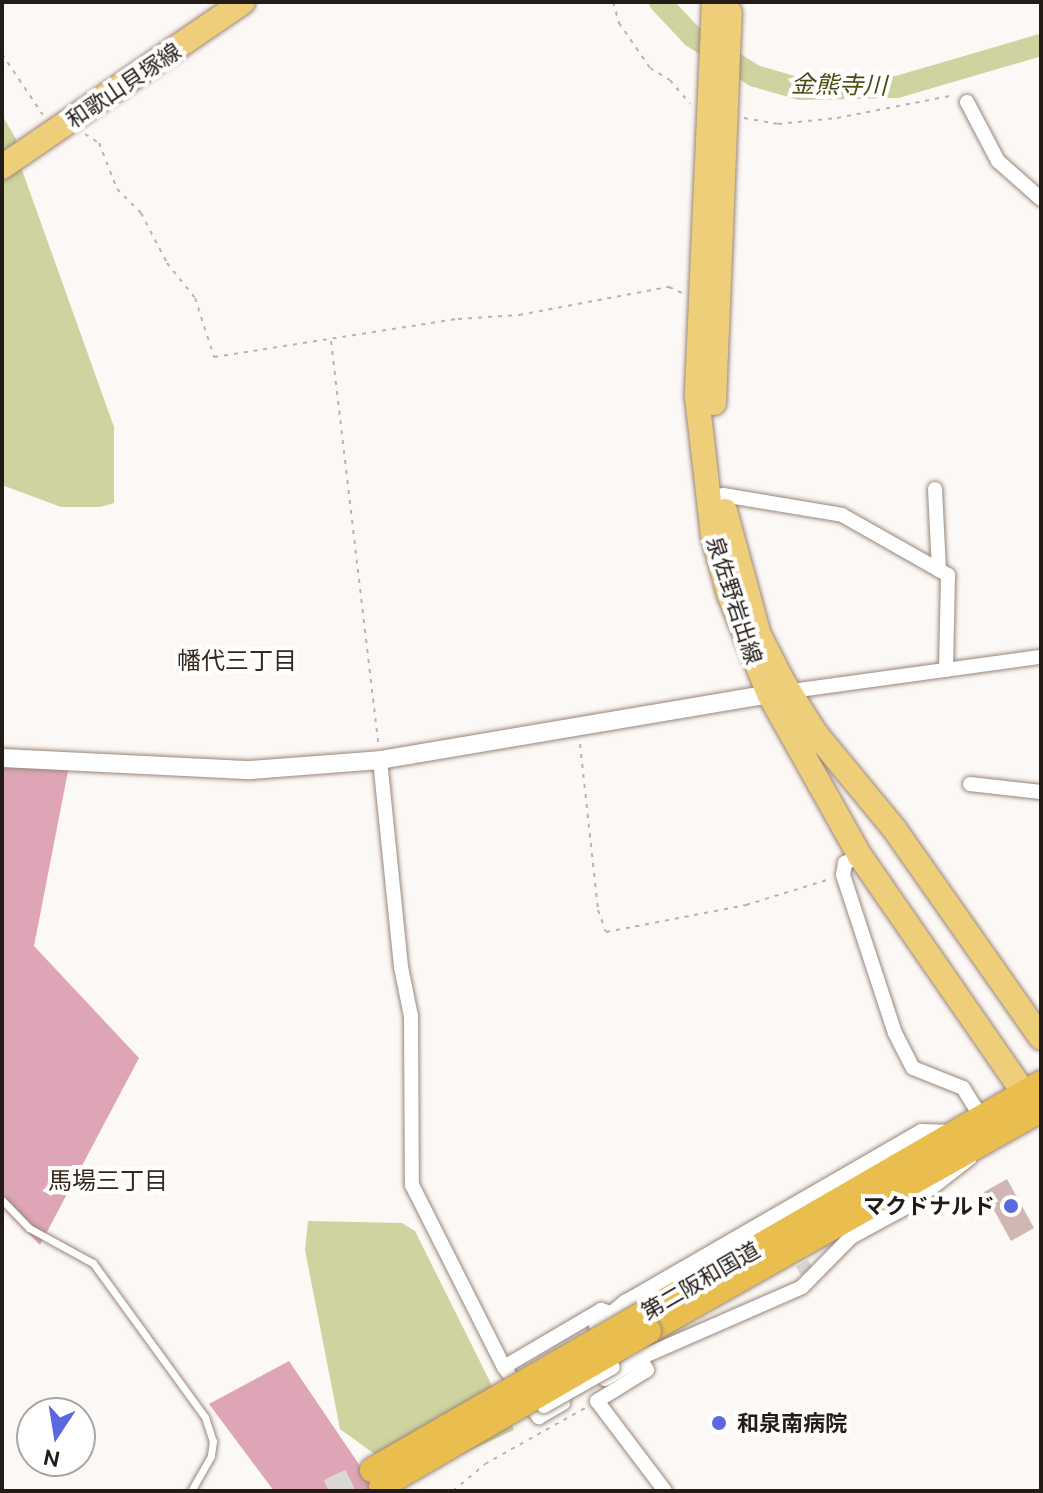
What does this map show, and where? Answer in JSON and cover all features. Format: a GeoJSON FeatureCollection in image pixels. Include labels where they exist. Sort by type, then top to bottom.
{"type":"FeatureCollection","features":[{"type":"Feature","properties":{"kind":"highway","name":"第二阪和国道"},"geometry":{"type":"LineString","coordinates":[[371,1481],[406,1450],[646,1322],[985,1129],[1037,1103]]}},
{"type":"Feature","properties":{"kind":"highway","name":"第二阪和国道"},"geometry":{"type":"LineString","coordinates":[[371,1481],[431,1459],[646,1322],[958,1133],[985,1129]]}},
{"type":"Feature","properties":{"kind":"main road","name":"和歌山貝塚線"},"geometry":{"type":"LineString","coordinates":[[6,164],[243,2]]}},
{"type":"Feature","properties":{"kind":"main road","name":"泉佐野岩出線"},"geometry":{"type":"LineString","coordinates":[[714,2],[718,114],[714,395],[723,495],[759,635],[779,693],[860,856],[1037,1103]]}},
{"type":"Feature","properties":{"kind":"main road","name":"泉佐野岩出線"},"geometry":{"type":"LineString","coordinates":[[730,2],[700,300],[697,397],[713,536],[742,635],[779,693],[1041,1038]]}},
{"type":"Feature","properties":{"kind":"street"},"geometry":{"type":"LineString","coordinates":[[967,102],[998,161],[1041,199]]}},
{"type":"Feature","properties":{"kind":"street"},"geometry":{"type":"LineString","coordinates":[[935,489],[939,570]]}},
{"type":"Feature","properties":{"kind":"street"},"geometry":{"type":"LineString","coordinates":[[723,495],[842,515],[948,575],[946,670]]}},
{"type":"Feature","properties":{"kind":"street"},"geometry":{"type":"LineString","coordinates":[[2,758],[251,770],[380,760],[779,693],[946,670],[1040,661]]}},
{"type":"Feature","properties":{"kind":"street"},"geometry":{"type":"LineString","coordinates":[[380,760],[401,967],[411,1016],[412,1185],[504,1367],[539,1417],[639,1359],[732,1314],[784,1297],[851,1237],[955,1173],[985,1129],[963,1088],[913,1068],[895,1033],[843,875],[845,863],[860,856]]}},
{"type":"Feature","properties":{"kind":"street"},"geometry":{"type":"LineString","coordinates":[[970,784],[1041,792]]}},
{"type":"Feature","properties":{"kind":"street"},"geometry":{"type":"LineString","coordinates":[[406,1450],[458,1409],[614,1314],[776,1222],[921,1131],[958,1133]]}},
{"type":"Feature","properties":{"kind":"street"},"geometry":{"type":"LineString","coordinates":[[504,1367],[601,1310],[614,1314],[647,1370],[597,1401],[665,1491]]}},
{"type":"Feature","properties":{"kind":"street"},"geometry":{"type":"LineString","coordinates":[[431,1459],[506,1428],[613,1367],[639,1359]]}},
{"type":"Feature","properties":{"kind":"lane"},"geometry":{"type":"LineString","coordinates":[[2,1200],[29,1228],[93,1263],[205,1417],[213,1441],[211,1456],[191,1491]]}},
{"type":"Feature","properties":{"kind":"path"},"geometry":{"type":"LineString","coordinates":[[613,2],[619,23],[650,68],[718,114],[778,124],[889,111],[955,95],[967,102]]}},
{"type":"Feature","properties":{"kind":"path"},"geometry":{"type":"LineString","coordinates":[[2,54],[54,131],[90,135],[99,143],[117,189],[141,213],[167,263],[195,298],[214,357],[519,315],[669,287],[700,300]]}},
{"type":"Feature","properties":{"kind":"path"},"geometry":{"type":"LineString","coordinates":[[331,340],[380,760]]}},
{"type":"Feature","properties":{"kind":"path"},"geometry":{"type":"LineString","coordinates":[[577,727],[598,910],[606,932],[746,905],[843,875]]}},
{"type":"Feature","properties":{"kind":"path"},"geometry":{"type":"LineString","coordinates":[[453,1491],[485,1464],[597,1401]]}},
{"type":"Feature","properties":{"kind":"shaded area"},"geometry":{"type":"Polygon","coordinates":[[[2,115],[16,139],[22,170],[114,427],[114,503],[100,507],[61,507],[2,485],[2,115]]]}},
{"type":"Feature","properties":{"kind":"shaded area"},"geometry":{"type":"Polygon","coordinates":[[[2,758],[70,761],[34,946],[139,1058],[40,1245],[2,1206],[2,758]]]}},
{"type":"Feature","properties":{"kind":"shaded area"},"geometry":{"type":"Polygon","coordinates":[[[308,1221],[402,1223],[415,1231],[514,1430],[409,1479],[340,1429],[305,1250],[308,1221]]]}},
{"type":"Feature","properties":{"kind":"shaded area"},"geometry":{"type":"Polygon","coordinates":[[[289,1361],[377,1491],[274,1491],[209,1404],[289,1361]]]}},
{"type":"Feature","properties":{"kind":"building"},"geometry":{"type":"Polygon","coordinates":[[[1007,1179],[1034,1228],[1011,1241],[984,1192],[1007,1179]]]}},
{"type":"Feature","properties":{"kind":"waterway","name":"金熊寺川"},"geometry":{"type":"LineString","coordinates":[[660,2],[693,37],[755,76],[800,89],[897,87],[1041,45]]}},
{"type":"Feature","properties":{"kind":"tunnel"},"geometry":{"type":"LineString","coordinates":[[791,1245],[807,1272]]}},
{"type":"Feature","properties":{"kind":"tunnel"},"geometry":{"type":"LineString","coordinates":[[329,1491],[358,1477]]}},
{"type":"Feature","properties":{"kind":"place","name":"マクドナルド"},"geometry":{"type":"Point","coordinates":[1011,1206]}},
{"type":"Feature","properties":{"kind":"place","name":"和泉南病院"},"geometry":{"type":"Point","coordinates":[719,1423]}},
{"type":"Feature","properties":{"kind":"district","name":"幡代三丁目"},"geometry":{"type":"Point","coordinates":[237,661]}},
{"type":"Feature","properties":{"kind":"district","name":"馬場三丁目"},"geometry":{"type":"Point","coordinates":[108,1181]}}]}
